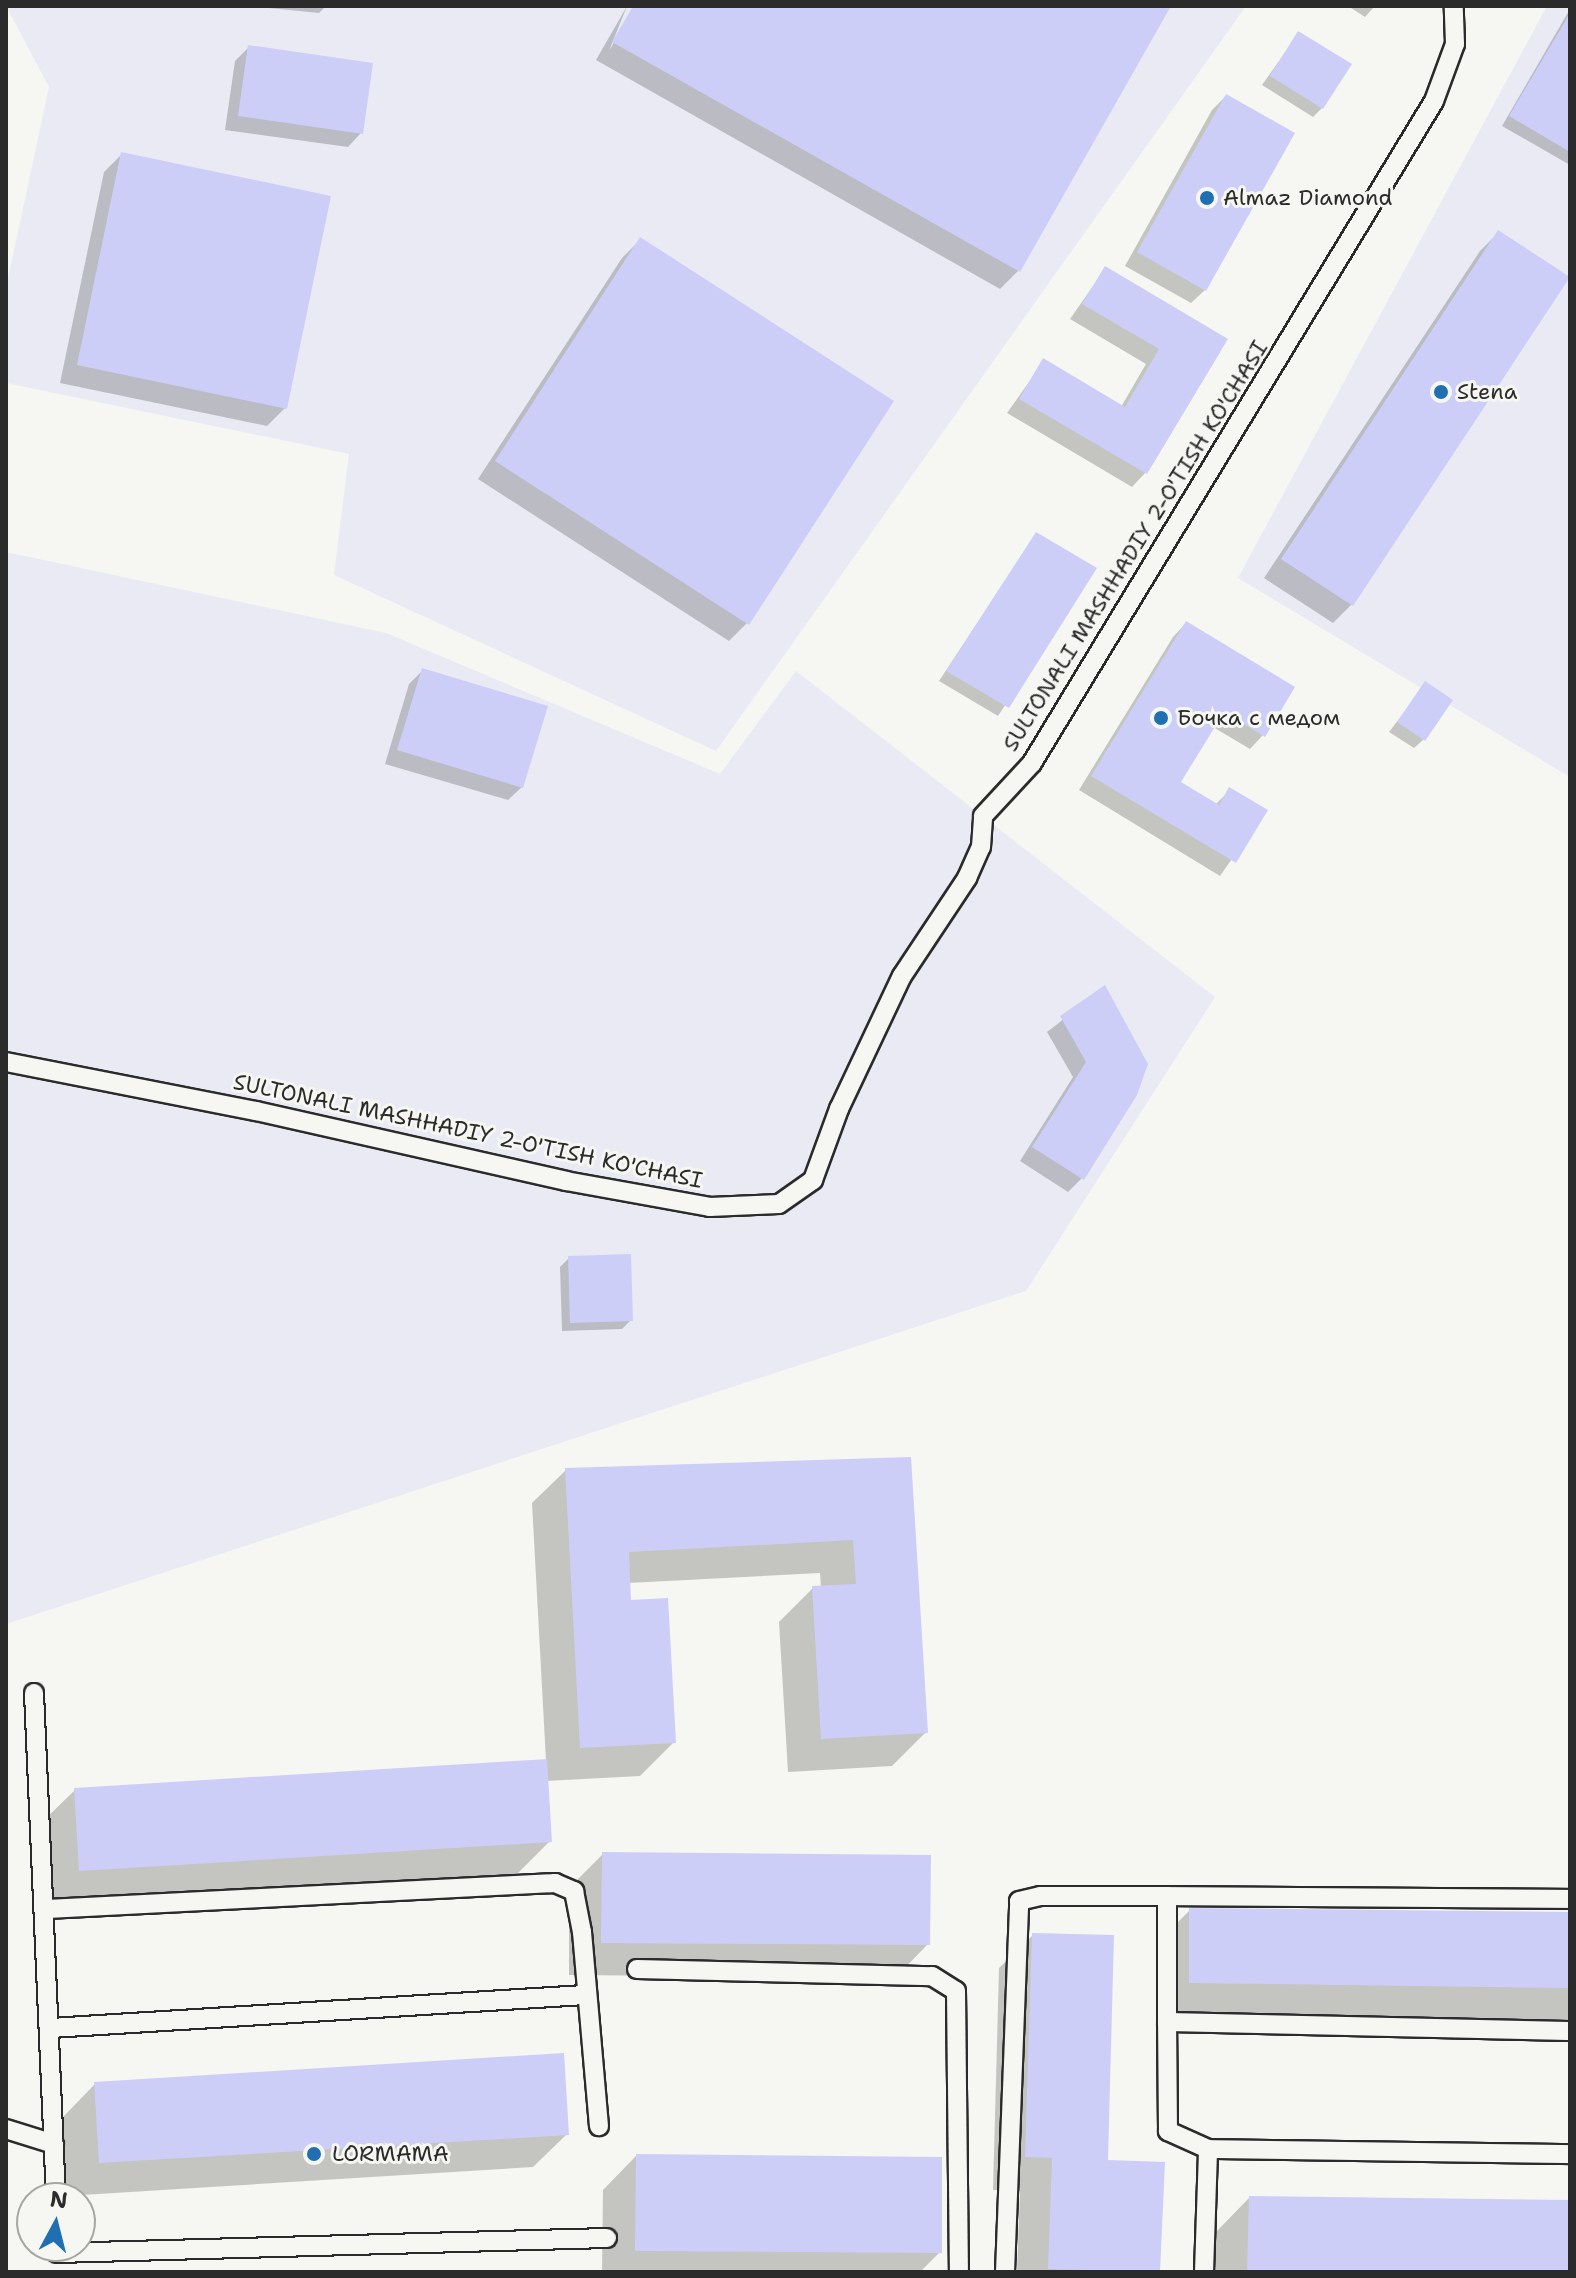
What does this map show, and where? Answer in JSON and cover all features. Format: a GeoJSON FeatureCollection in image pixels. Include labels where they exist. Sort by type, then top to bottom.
{"type":"FeatureCollection","features":[{"type":"Feature","properties":{"kind":"lane","name":"SULTONALI MASHHADIY 2-O'TISH KO'CHASI"},"geometry":{"type":"LineString","coordinates":[[6,1062],[256,1111],[566,1181],[710,1207],[779,1204],[813,1180],[839,1109],[902,976],[977,858],[983,816],[1032,763],[1434,101],[1455,44],[1454,6]]}},
{"type":"Feature","properties":{"kind":"lane"},"geometry":{"type":"LineString","coordinates":[[34,1693],[47,1909],[55,2182]]}},
{"type":"Feature","properties":{"kind":"lane"},"geometry":{"type":"LineString","coordinates":[[47,1909],[555,1883],[574,1891],[599,2126]]}},
{"type":"Feature","properties":{"kind":"lane"},"geometry":{"type":"LineString","coordinates":[[1005,2272],[1019,1901],[1040,1896],[1570,1899]]}},
{"type":"Feature","properties":{"kind":"lane"},"geometry":{"type":"LineString","coordinates":[[1167,1896],[1168,2131],[1208,2149],[1570,2154]]}},
{"type":"Feature","properties":{"kind":"lane"},"geometry":{"type":"LineString","coordinates":[[637,1969],[932,1976],[956,1991],[959,2272]]}},
{"type":"Feature","properties":{"kind":"lane"},"geometry":{"type":"LineString","coordinates":[[51,2028],[585,1995]]}},
{"type":"Feature","properties":{"kind":"lane"},"geometry":{"type":"LineString","coordinates":[[1167,2022],[1570,2031]]}},
{"type":"Feature","properties":{"kind":"lane"},"geometry":{"type":"LineString","coordinates":[[6,2129],[54,2144]]}},
{"type":"Feature","properties":{"kind":"lane"},"geometry":{"type":"LineString","coordinates":[[1204,2272],[1208,2149]]}},
{"type":"Feature","properties":{"kind":"lane"},"geometry":{"type":"LineString","coordinates":[[96,2256],[607,2238]]}},
{"type":"Feature","properties":{"kind":"shaded area"},"geometry":{"type":"Polygon","coordinates":[[[6,6],[1246,6],[716,751],[334,575],[349,454],[6,383],[6,288],[49,87],[6,6]]]}},
{"type":"Feature","properties":{"kind":"shaded area"},"geometry":{"type":"Polygon","coordinates":[[[1547,6],[1570,6],[1570,777],[1238,578],[1547,6]]]}},
{"type":"Feature","properties":{"kind":"shaded area"},"geometry":{"type":"Polygon","coordinates":[[[6,552],[386,633],[720,774],[796,671],[1215,997],[1026,1291],[6,1624],[6,552]]]}},
{"type":"Feature","properties":{"kind":"building"},"geometry":{"type":"Polygon","coordinates":[[[633,6],[1171,6],[1020,272],[612,42],[633,6]]]}},
{"type":"Feature","properties":{"kind":"building"},"geometry":{"type":"Polygon","coordinates":[[[1570,13],[1570,152],[1509,116],[1570,13]]]}},
{"type":"Feature","properties":{"kind":"building"},"geometry":{"type":"Polygon","coordinates":[[[1298,31],[1352,64],[1323,109],[1270,76],[1298,31]]]}},
{"type":"Feature","properties":{"kind":"building"},"geometry":{"type":"Polygon","coordinates":[[[248,45],[373,63],[363,134],[238,116],[248,45]]]}},
{"type":"Feature","properties":{"kind":"building"},"geometry":{"type":"Polygon","coordinates":[[[1226,94],[1295,133],[1206,291],[1137,252],[1226,94]]]}},
{"type":"Feature","properties":{"kind":"building"},"geometry":{"type":"Polygon","coordinates":[[[121,152],[331,196],[287,409],[77,365],[121,152]]]}},
{"type":"Feature","properties":{"kind":"building"},"geometry":{"type":"Polygon","coordinates":[[[1498,230],[1570,277],[1353,606],[1281,559],[1498,230]]]}},
{"type":"Feature","properties":{"kind":"building"},"geometry":{"type":"Polygon","coordinates":[[[640,237],[894,401],[749,625],[495,461],[640,237]]]}},
{"type":"Feature","properties":{"kind":"building"},"geometry":{"type":"Polygon","coordinates":[[[1105,266],[1228,339],[1147,474],[1019,399],[1043,358],[1125,407],[1159,349],[1082,304],[1105,266]]]}},
{"type":"Feature","properties":{"kind":"building"},"geometry":{"type":"Polygon","coordinates":[[[1036,532],[1097,568],[1009,708],[946,671],[1036,532]]]}},
{"type":"Feature","properties":{"kind":"building"},"geometry":{"type":"Polygon","coordinates":[[[1186,621],[1295,687],[1265,737],[1224,712],[1181,782],[1219,805],[1229,787],[1268,810],[1236,863],[1091,776],[1186,621]]]}},
{"type":"Feature","properties":{"kind":"building"},"geometry":{"type":"Polygon","coordinates":[[[422,668],[548,706],[523,788],[397,750],[422,668]]]}},
{"type":"Feature","properties":{"kind":"building"},"geometry":{"type":"Polygon","coordinates":[[[1425,681],[1453,700],[1425,741],[1397,722],[1425,681]]]}},
{"type":"Feature","properties":{"kind":"building"},"geometry":{"type":"Polygon","coordinates":[[[1105,985],[1148,1064],[1137,1095],[1084,1180],[1032,1147],[1086,1062],[1060,1016],[1105,985]]]}},
{"type":"Feature","properties":{"kind":"building"},"geometry":{"type":"Polygon","coordinates":[[[631,1254],[633,1321],[570,1323],[568,1256],[631,1254]]]}},
{"type":"Feature","properties":{"kind":"building"},"geometry":{"type":"Polygon","coordinates":[[[911,1457],[928,1733],[821,1739],[812,1586],[856,1584],[853,1540],[629,1552],[631,1600],[668,1598],[676,1743],[580,1748],[565,1468],[911,1457]]]}},
{"type":"Feature","properties":{"kind":"building"},"geometry":{"type":"Polygon","coordinates":[[[547,1759],[552,1842],[79,1871],[74,1788],[547,1759]]]}},
{"type":"Feature","properties":{"kind":"building"},"geometry":{"type":"Polygon","coordinates":[[[602,1852],[931,1855],[930,1945],[601,1943],[602,1852]]]}},
{"type":"Feature","properties":{"kind":"building"},"geometry":{"type":"Polygon","coordinates":[[[1189,1908],[1570,1912],[1570,1988],[1189,1983],[1189,1908]]]}},
{"type":"Feature","properties":{"kind":"building"},"geometry":{"type":"Polygon","coordinates":[[[1032,1933],[1114,1935],[1108,2160],[1165,2162],[1160,2272],[1048,2269],[1052,2158],[1025,2157],[1032,1933]]]}},
{"type":"Feature","properties":{"kind":"building"},"geometry":{"type":"Polygon","coordinates":[[[564,2053],[569,2135],[99,2163],[94,2082],[564,2053]]]}},
{"type":"Feature","properties":{"kind":"building"},"geometry":{"type":"Polygon","coordinates":[[[636,2154],[942,2157],[942,2253],[635,2251],[636,2154]]]}},
{"type":"Feature","properties":{"kind":"building"},"geometry":{"type":"Polygon","coordinates":[[[1249,2196],[1570,2200],[1570,2272],[1247,2272],[1249,2196]]]}},
{"type":"Feature","properties":{"kind":"place","name":"Almaz Diamond"},"geometry":{"type":"Point","coordinates":[1207,198]}},
{"type":"Feature","properties":{"kind":"place","name":"Stena"},"geometry":{"type":"Point","coordinates":[1441,392]}},
{"type":"Feature","properties":{"kind":"place","name":"Бочка с медом"},"geometry":{"type":"Point","coordinates":[1161,718]}},
{"type":"Feature","properties":{"kind":"place","name":"LORMAMA"},"geometry":{"type":"Point","coordinates":[314,2154]}}]}
